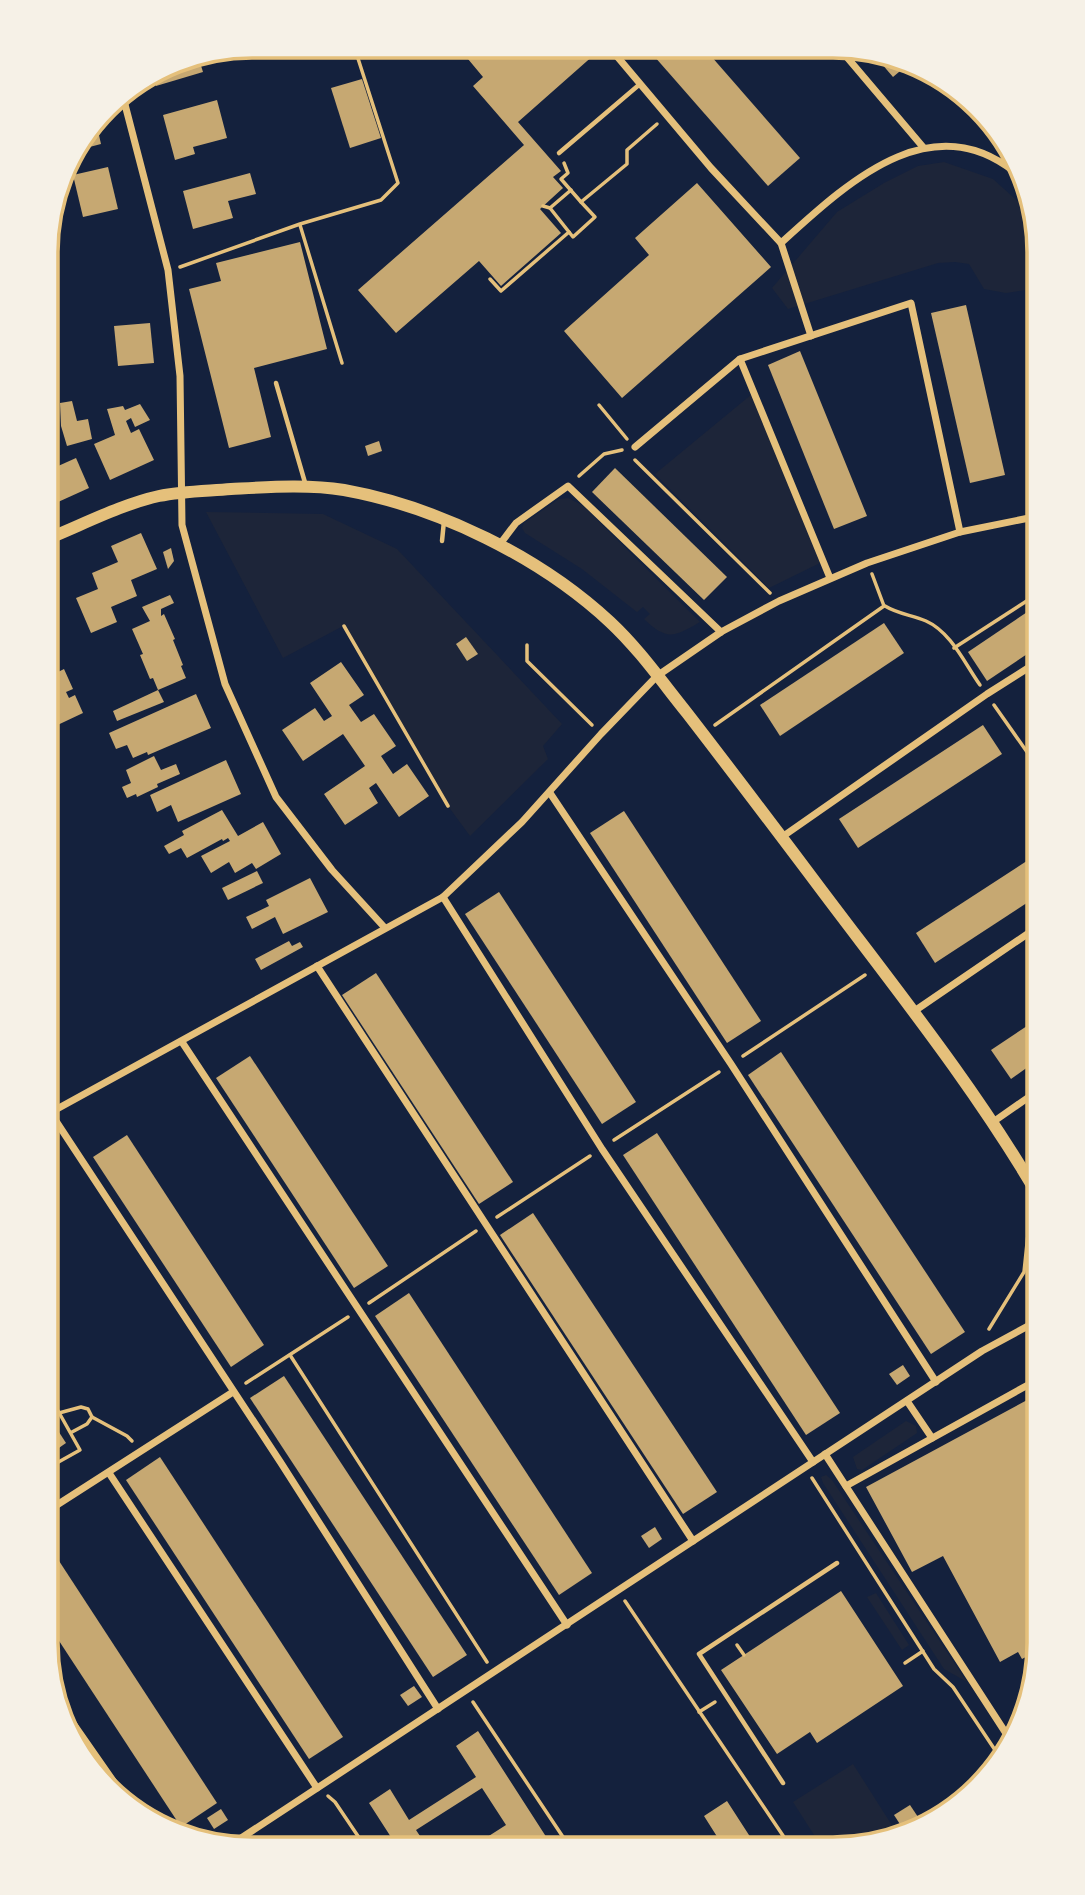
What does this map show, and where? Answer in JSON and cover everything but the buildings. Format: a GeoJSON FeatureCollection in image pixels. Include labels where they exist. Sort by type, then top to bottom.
{"type":"FeatureCollection","features":[{"type":"Feature","properties":{"kind":"street"},"geometry":{"type":"LineString","coordinates":[[618,58],[711,168],[781,243],[811,336]]}},
{"type":"Feature","properties":{"kind":"street"},"geometry":{"type":"LineString","coordinates":[[848,58],[923,147]]}},
{"type":"Feature","properties":{"kind":"street"},"geometry":{"type":"LineString","coordinates":[[125,105],[168,270],[180,376],[182,525],[225,684],[276,797],[332,870],[385,928]]}},
{"type":"Feature","properties":{"kind":"street"},"geometry":{"type":"LineString","coordinates":[[781,243],[827,201],[868,172],[923,147],[960,146],[995,158],[1008,168]]}},
{"type":"Feature","properties":{"kind":"street"},"geometry":{"type":"LineString","coordinates":[[635,447],[740,359],[911,303],[960,532]]}},
{"type":"Feature","properties":{"kind":"street"},"geometry":{"type":"LineString","coordinates":[[740,359],[830,578]]}},
{"type":"Feature","properties":{"kind":"street"},"geometry":{"type":"LineString","coordinates":[[500,544],[516,523],[568,486],[721,632]]}},
{"type":"Feature","properties":{"kind":"street"},"geometry":{"type":"LineString","coordinates":[[58,535],[139,502],[183,493],[307,487],[344,490],[397,503],[500,544],[565,586],[608,620],[639,652],[913,1012],[993,1122],[1027,1177]]}},
{"type":"Feature","properties":{"kind":"street"},"geometry":{"type":"LineString","coordinates":[[58,1108],[443,897],[550,793],[601,734],[657,676],[721,632],[779,601],[867,563],[960,532],[1027,518]]}},
{"type":"Feature","properties":{"kind":"street"},"geometry":{"type":"LineString","coordinates":[[782,837],[987,694],[1027,669]]}},
{"type":"Feature","properties":{"kind":"street"},"geometry":{"type":"LineString","coordinates":[[550,793],[731,1064],[936,1382]]}},
{"type":"Feature","properties":{"kind":"street"},"geometry":{"type":"LineString","coordinates":[[443,897],[602,1149],[813,1462]]}},
{"type":"Feature","properties":{"kind":"street"},"geometry":{"type":"LineString","coordinates":[[913,1012],[1027,934]]}},
{"type":"Feature","properties":{"kind":"street"},"geometry":{"type":"LineString","coordinates":[[317,967],[693,1541]]}},
{"type":"Feature","properties":{"kind":"street"},"geometry":{"type":"LineString","coordinates":[[181,1042],[567,1625]]}},
{"type":"Feature","properties":{"kind":"street"},"geometry":{"type":"LineString","coordinates":[[993,1122],[1027,1098]]}},
{"type":"Feature","properties":{"kind":"street"},"geometry":{"type":"LineString","coordinates":[[58,1128],[438,1709]]}},
{"type":"Feature","properties":{"kind":"street"},"geometry":{"type":"LineString","coordinates":[[243,1837],[805,1467],[982,1352],[1027,1327]]}},
{"type":"Feature","properties":{"kind":"street"},"geometry":{"type":"LineString","coordinates":[[846,1486],[1026,1386]]}},
{"type":"Feature","properties":{"kind":"street"},"geometry":{"type":"LineString","coordinates":[[58,1505],[233,1392]]}},
{"type":"Feature","properties":{"kind":"street"},"geometry":{"type":"LineString","coordinates":[[907,1401],[932,1438]]}},
{"type":"Feature","properties":{"kind":"street"},"geometry":{"type":"LineString","coordinates":[[825,1454],[1005,1732]]}},
{"type":"Feature","properties":{"kind":"street"},"geometry":{"type":"LineString","coordinates":[[109,1473],[317,1788]]}},
{"type":"Feature","properties":{"kind":"street"},"geometry":{"type":"LineString","coordinates":[[82,1736],[107,1772]]}},
{"type":"Feature","properties":{"kind":"lane"},"geometry":{"type":"LineString","coordinates":[[559,153],[640,84]]}},
{"type":"Feature","properties":{"kind":"lane"},"geometry":{"type":"LineString","coordinates":[[276,383],[307,487]]}},
{"type":"Feature","properties":{"kind":"lane"},"geometry":{"type":"LineString","coordinates":[[442,541],[444,520]]}},
{"type":"Feature","properties":{"kind":"lane"},"geometry":{"type":"LineString","coordinates":[[783,1783],[699,1654],[836,1563]]}},
{"type":"Feature","properties":{"kind":"path"},"geometry":{"type":"LineString","coordinates":[[168,270],[300,224],[381,200],[398,183],[358,58]]}},
{"type":"Feature","properties":{"kind":"path"},"geometry":{"type":"LineString","coordinates":[[581,202],[626,164],[627,150],[667,116]]}},
{"type":"Feature","properties":{"kind":"path"},"geometry":{"type":"LineString","coordinates":[[543,206],[550,208],[573,237],[595,217],[561,179],[568,173],[559,153]]}},
{"type":"Feature","properties":{"kind":"path"},"geometry":{"type":"LineString","coordinates":[[550,208],[571,190]]}},
{"type":"Feature","properties":{"kind":"path"},"geometry":{"type":"LineString","coordinates":[[300,224],[342,363]]}},
{"type":"Feature","properties":{"kind":"path"},"geometry":{"type":"LineString","coordinates":[[490,279],[501,291],[569,232]]}},
{"type":"Feature","properties":{"kind":"path"},"geometry":{"type":"LineString","coordinates":[[599,405],[635,447],[634,459],[653,480],[779,601]]}},
{"type":"Feature","properties":{"kind":"path"},"geometry":{"type":"LineString","coordinates":[[568,486],[604,454],[635,447]]}},
{"type":"Feature","properties":{"kind":"path"},"geometry":{"type":"LineString","coordinates":[[867,563],[884,606],[927,622],[943,632],[1027,752]]}},
{"type":"Feature","properties":{"kind":"path"},"geometry":{"type":"LineString","coordinates":[[954,648],[1027,601]]}},
{"type":"Feature","properties":{"kind":"path"},"geometry":{"type":"LineString","coordinates":[[702,733],[884,606]]}},
{"type":"Feature","properties":{"kind":"path"},"geometry":{"type":"LineString","coordinates":[[344,626],[448,806]]}},
{"type":"Feature","properties":{"kind":"path"},"geometry":{"type":"LineString","coordinates":[[527,645],[527,661],[601,734]]}},
{"type":"Feature","properties":{"kind":"path"},"geometry":{"type":"LineString","coordinates":[[233,1392],[878,966]]}},
{"type":"Feature","properties":{"kind":"path"},"geometry":{"type":"LineString","coordinates":[[982,1352],[990,1326],[1024,1272],[1027,1244]]}},
{"type":"Feature","properties":{"kind":"path"},"geometry":{"type":"LineString","coordinates":[[290,1355],[494,1673]]}},
{"type":"Feature","properties":{"kind":"path"},"geometry":{"type":"LineString","coordinates":[[58,1462],[80,1450],[59,1413],[81,1407],[88,1409],[92,1417],[127,1436],[142,1452]]}},
{"type":"Feature","properties":{"kind":"path"},"geometry":{"type":"LineString","coordinates":[[71,1433],[92,1417]]}},
{"type":"Feature","properties":{"kind":"path"},"geometry":{"type":"LineString","coordinates":[[805,1467],[934,1669],[953,1687],[995,1750]]}},
{"type":"Feature","properties":{"kind":"path"},"geometry":{"type":"LineString","coordinates":[[618,1591],[784,1837]]}},
{"type":"Feature","properties":{"kind":"path"},"geometry":{"type":"LineString","coordinates":[[905,1663],[923,1651]]}},
{"type":"Feature","properties":{"kind":"path"},"geometry":{"type":"LineString","coordinates":[[466,1692],[563,1837]]}},
{"type":"Feature","properties":{"kind":"path"},"geometry":{"type":"LineString","coordinates":[[699,1712],[725,1695]]}},
{"type":"Feature","properties":{"kind":"path"},"geometry":{"type":"LineString","coordinates":[[317,1788],[335,1801],[359,1837]]}},
{"type":"Feature","properties":{"kind":"shaded area"},"geometry":{"type":"Polygon","coordinates":[[[944,162],[993,179],[1022,205],[1026,226],[1027,290],[1006,293],[984,289],[969,264],[938,263],[788,309],[772,288],[837,212],[918,166],[944,162]]]}},
{"type":"Feature","properties":{"kind":"shaded area"},"geometry":{"type":"Polygon","coordinates":[[[752,394],[820,563],[769,588],[655,474],[752,394]]]}},
{"type":"Feature","properties":{"kind":"shaded area"},"geometry":{"type":"Polygon","coordinates":[[[568,498],[582,505],[700,622],[677,633],[665,634],[659,631],[644,619],[650,614],[643,607],[637,612],[582,569],[525,533],[522,528],[524,523],[559,499],[568,498]]]}},
{"type":"Feature","properties":{"kind":"shaded area"},"geometry":{"type":"Polygon","coordinates":[[[206,512],[323,514],[397,549],[562,724],[543,746],[548,759],[470,836],[448,806],[343,626],[283,658],[206,512]]]}},
{"type":"Feature","properties":{"kind":"shaded area"},"geometry":{"type":"Polygon","coordinates":[[[906,1421],[916,1426],[917,1433],[862,1470],[857,1469],[853,1457],[906,1421]]]}},
{"type":"Feature","properties":{"kind":"shaded area"},"geometry":{"type":"Polygon","coordinates":[[[826,1475],[832,1480],[967,1682],[944,1669],[823,1483],[821,1477],[826,1475]]]}},
{"type":"Feature","properties":{"kind":"shaded area"},"geometry":{"type":"Polygon","coordinates":[[[876,1593],[909,1645],[902,1650],[867,1597],[876,1593]]]}},
{"type":"Feature","properties":{"kind":"shaded area"},"geometry":{"type":"Polygon","coordinates":[[[853,1764],[894,1828],[859,1836],[815,1837],[793,1802],[853,1764]]]}}]}
